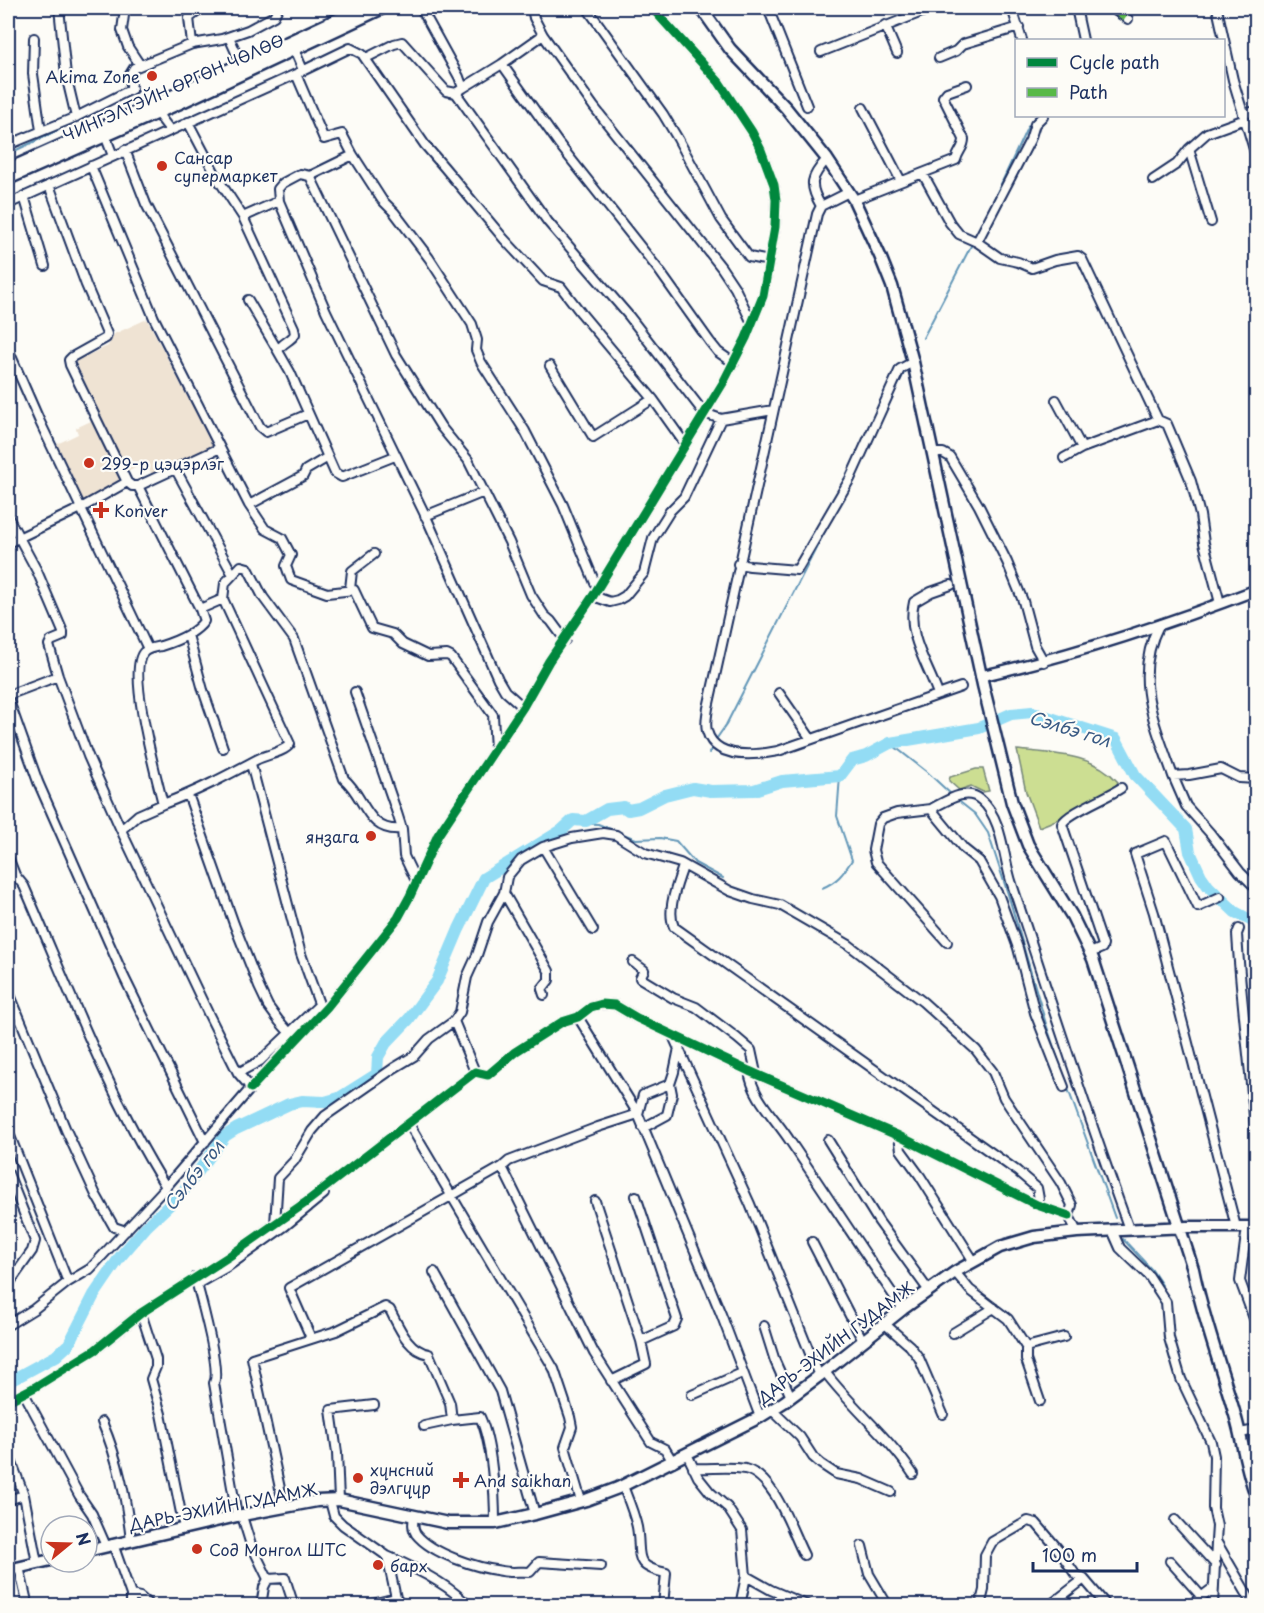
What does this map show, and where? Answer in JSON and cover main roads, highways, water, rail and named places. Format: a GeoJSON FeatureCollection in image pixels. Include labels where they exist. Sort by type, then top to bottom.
{"type":"FeatureCollection","features":[{"type":"Feature","properties":{"kind":"main road","name":"ЧИНГЭЛТЭЙН ӨРГӨН ЧӨЛӨӨ"},"geometry":{"type":"LineString","coordinates":[[8,179],[157,113],[361,8]]}},
{"type":"Feature","properties":{"kind":"main road","name":"ЧИНГЭЛТЭЙН ӨРГӨН ЧӨЛӨӨ"},"geometry":{"type":"LineString","coordinates":[[8,169],[243,68],[294,49],[383,8]]}},
{"type":"Feature","properties":{"kind":"main road"},"geometry":{"type":"LineString","coordinates":[[701,8],[730,49],[792,115],[827,159],[851,196],[876,246],[892,286],[913,362],[982,681],[1012,803],[1028,845],[1072,916],[1090,953],[1193,1269],[1203,1316],[1221,1367],[1251,1482],[1257,1496]]}},
{"type":"Feature","properties":{"kind":"main road","name":"ДАРЬ-ЭХИЙН ГУДАМЖ"},"geometry":{"type":"LineString","coordinates":[[99,1548],[284,1507],[334,1500],[448,1523],[495,1522],[535,1514],[623,1486],[760,1417],[822,1374],[955,1272],[973,1260],[1019,1241],[1077,1232],[1179,1227],[1247,1227]]}},
{"type":"Feature","properties":{"kind":"main road"},"geometry":{"type":"LineString","coordinates":[[13,1568],[39,1563]]}},
{"type":"Feature","properties":{"kind":"waterway"},"geometry":{"type":"LineString","coordinates":[[982,225],[1027,128],[1036,117]]}},
{"type":"Feature","properties":{"kind":"waterway"},"geometry":{"type":"LineString","coordinates":[[8,154],[59,130]]}},
{"type":"Feature","properties":{"kind":"waterway"},"geometry":{"type":"LineString","coordinates":[[923,338],[973,242]]}},
{"type":"Feature","properties":{"kind":"waterway"},"geometry":{"type":"LineString","coordinates":[[880,421],[904,373]]}},
{"type":"Feature","properties":{"kind":"waterway"},"geometry":{"type":"LineString","coordinates":[[717,738],[726,725],[829,523]]}},
{"type":"Feature","properties":{"kind":"waterway","name":"Сэлбэ гол"},"geometry":{"type":"LineString","coordinates":[[8,1382],[56,1356],[69,1344],[94,1295],[120,1257],[146,1227],[182,1193],[225,1136],[289,1104],[302,1101],[325,1102],[339,1098],[377,1074],[378,1057],[386,1043],[409,1019],[437,981],[484,878],[562,830],[573,820],[586,821],[607,809],[639,808],[665,795],[693,788],[711,791],[754,790],[782,781],[840,776],[852,760],[866,756],[890,743],[979,728],[1011,714],[1032,712],[1116,739],[1135,775],[1186,829],[1190,852],[1208,886],[1235,912],[1256,923]]}},
{"type":"Feature","properties":{"kind":"waterway"},"geometry":{"type":"LineString","coordinates":[[890,743],[952,795]]}},
{"type":"Feature","properties":{"kind":"waterway"},"geometry":{"type":"LineString","coordinates":[[709,753],[712,748]]}},
{"type":"Feature","properties":{"kind":"waterway","name":"Сэлбэ гол"},"geometry":{"type":"LineString","coordinates":[[822,888],[839,877],[852,860],[837,816],[840,776]]}},
{"type":"Feature","properties":{"kind":"waterway"},"geometry":{"type":"LineString","coordinates":[[956,799],[975,814],[988,833],[1064,1077]]}},
{"type":"Feature","properties":{"kind":"waterway","name":"Сэлбэ гол"},"geometry":{"type":"LineString","coordinates":[[562,830],[577,823],[598,824],[636,839],[660,838],[676,841],[695,863],[723,878]]}},
{"type":"Feature","properties":{"kind":"waterway"},"geometry":{"type":"LineString","coordinates":[[1067,1086],[1115,1218]]}},
{"type":"Feature","properties":{"kind":"waterway"},"geometry":{"type":"LineString","coordinates":[[1123,1239],[1152,1270],[1162,1285]]}},
{"type":"Feature","properties":{"kind":"place","name":"Akima Zone"},"geometry":{"type":"Point","coordinates":[152,76]}},
{"type":"Feature","properties":{"kind":"place","name":"Сансар супермаркет"},"geometry":{"type":"Point","coordinates":[162,166]}},
{"type":"Feature","properties":{"kind":"place","name":"299-р цэцэрлэг"},"geometry":{"type":"Point","coordinates":[89,463]}},
{"type":"Feature","properties":{"kind":"place","name":"Konver"},"geometry":{"type":"Point","coordinates":[101,510]}},
{"type":"Feature","properties":{"kind":"place","name":"янзага"},"geometry":{"type":"Point","coordinates":[371,836]}},
{"type":"Feature","properties":{"kind":"place","name":"хүнсний дэлгүүр"},"geometry":{"type":"Point","coordinates":[358,1478]}},
{"type":"Feature","properties":{"kind":"place","name":"And saikhan"},"geometry":{"type":"Point","coordinates":[461,1480]}},
{"type":"Feature","properties":{"kind":"place","name":"Сод Монгол ШТС"},"geometry":{"type":"Point","coordinates":[197,1549]}},
{"type":"Feature","properties":{"kind":"place","name":"барх"},"geometry":{"type":"Point","coordinates":[378,1565]}}]}
